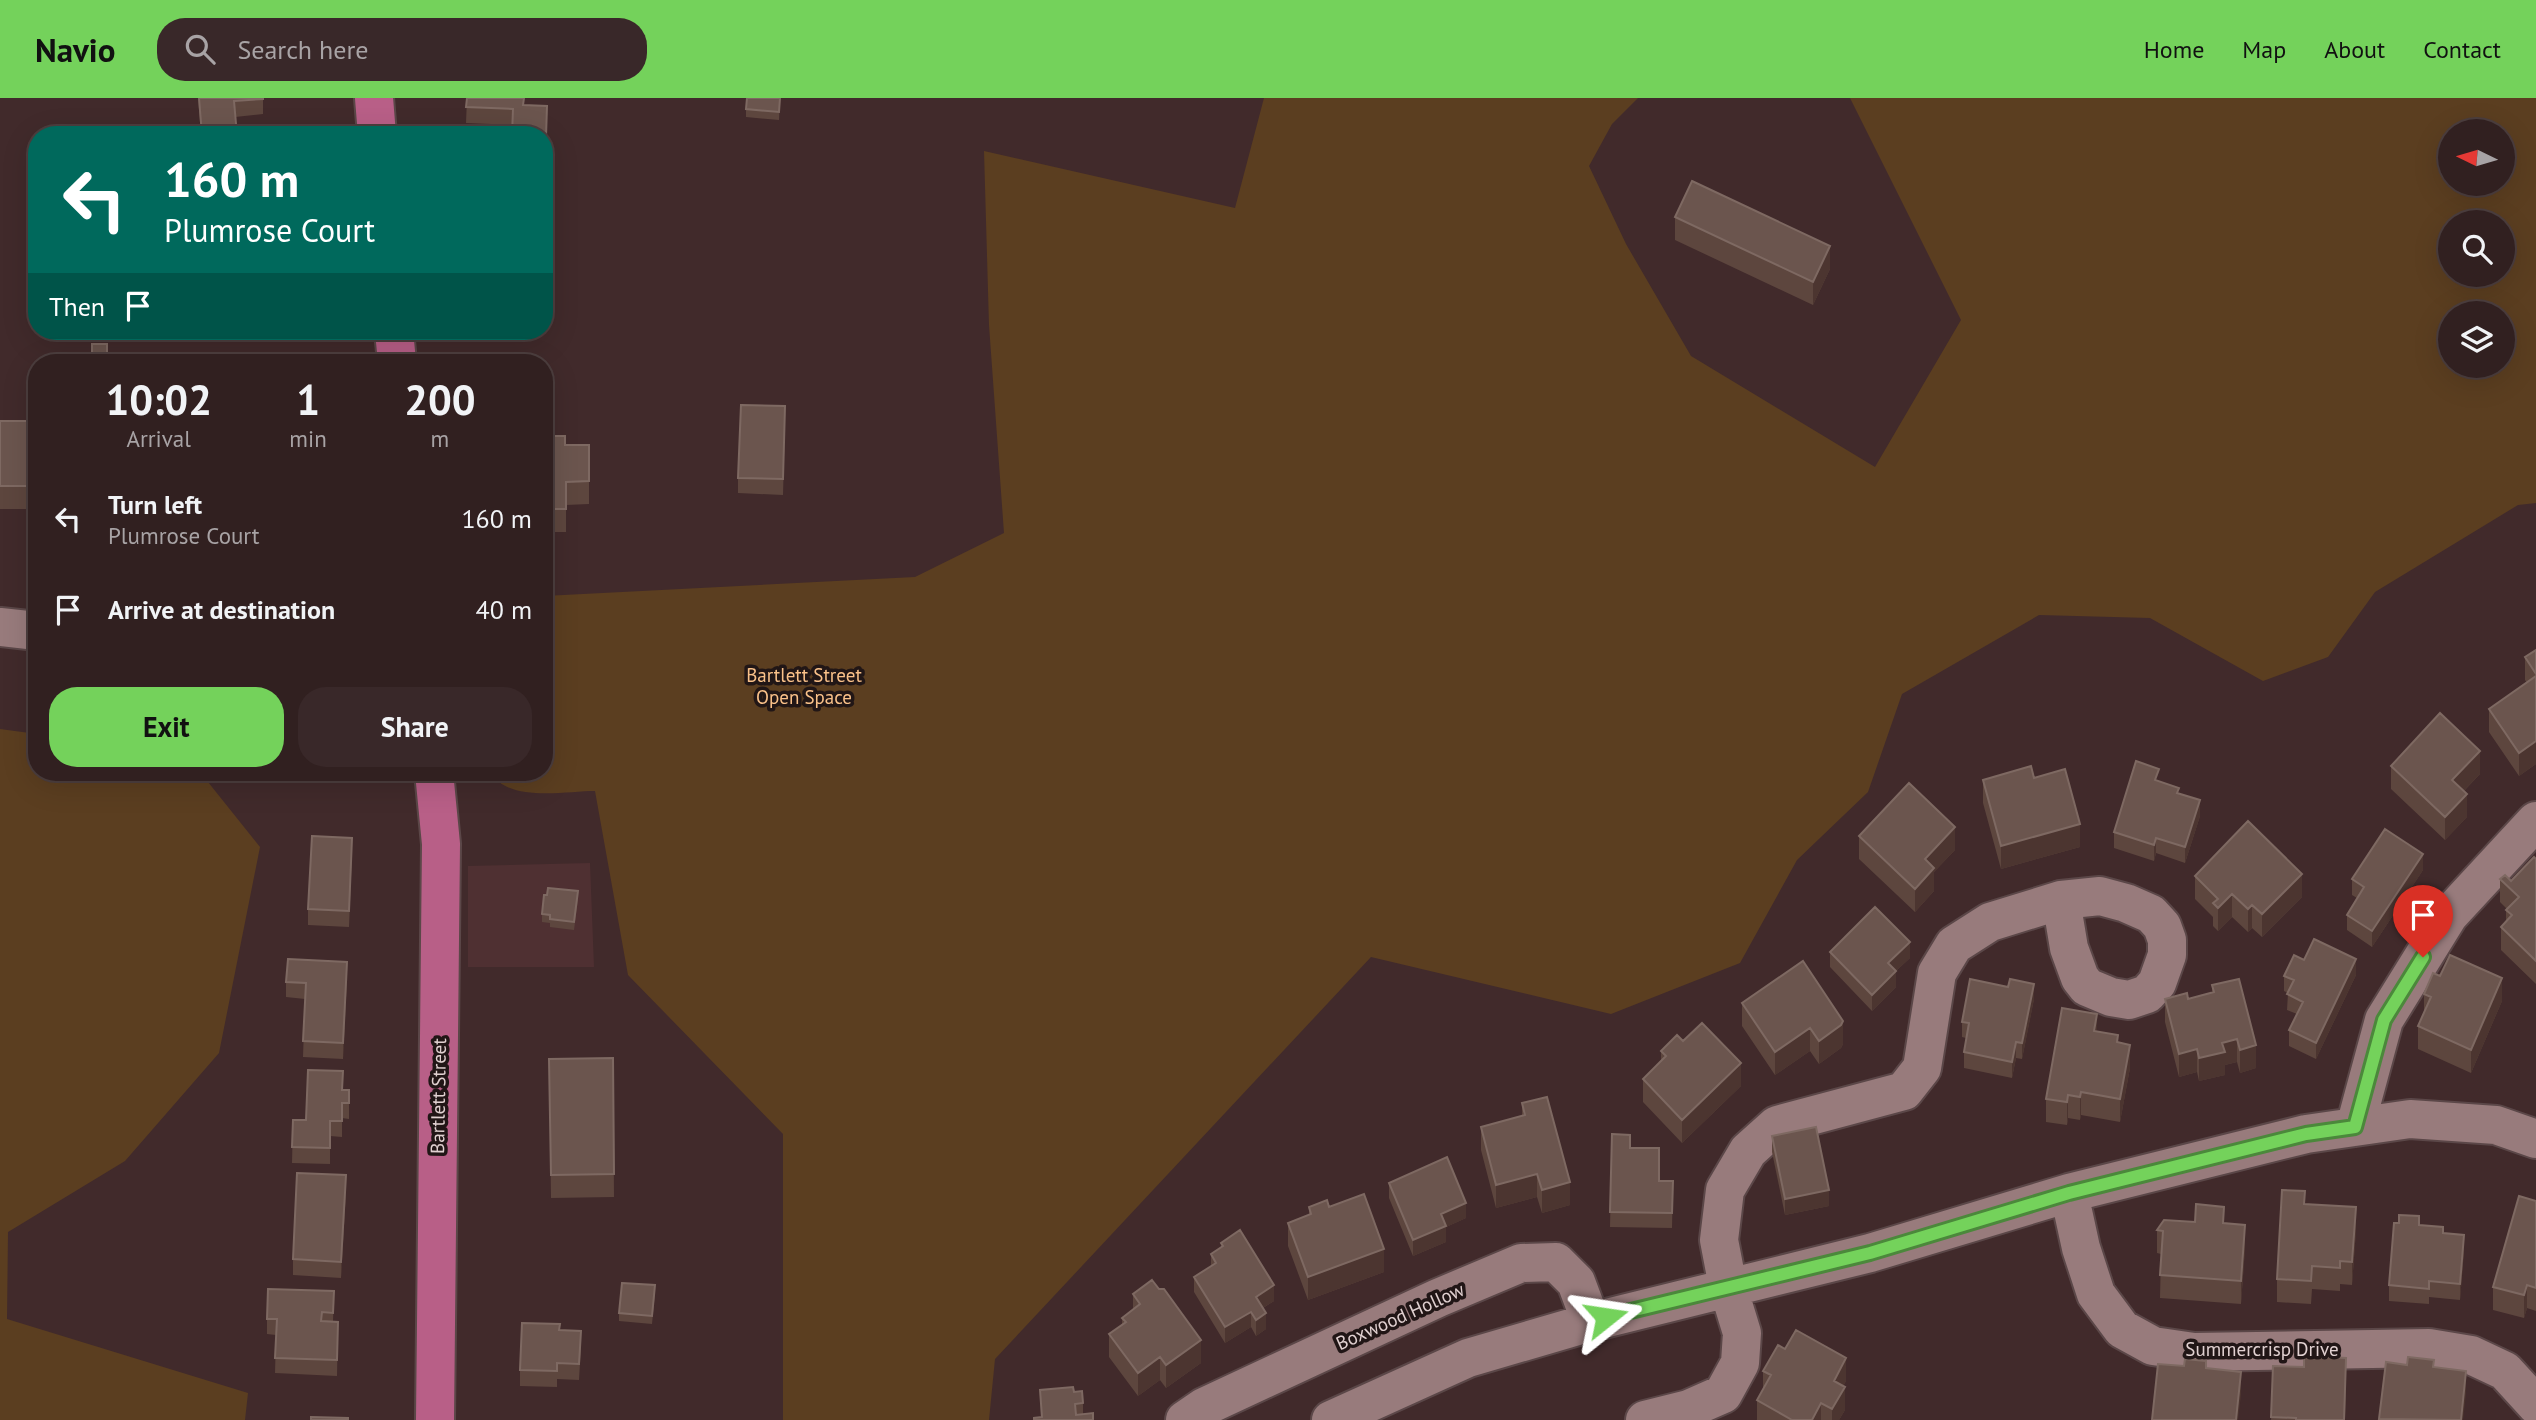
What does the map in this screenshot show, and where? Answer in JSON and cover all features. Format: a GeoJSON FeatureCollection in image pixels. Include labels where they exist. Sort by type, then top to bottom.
{"type":"FeatureCollection","features":[{"type":"Feature","properties":{"kind":"main road"},"geometry":{"type":"LineString","coordinates":[[373,98],[376,126]]}},
{"type":"Feature","properties":{"kind":"main road","name":"Bartlett Street"},"geometry":{"type":"LineString","coordinates":[[435,781],[441,844],[435,1420]]}},
{"type":"Feature","properties":{"kind":"street"},"geometry":{"type":"LineString","coordinates":[[0,627],[28,630]]}},
{"type":"Feature","properties":{"kind":"street"},"geometry":{"type":"LineString","coordinates":[[2355,1127],[2384,1020],[2449,915],[2536,821]]}},
{"type":"Feature","properties":{"kind":"street"},"geometry":{"type":"LineString","coordinates":[[1645,1420],[1689,1409],[1723,1394],[1740,1363],[1742,1333],[1728,1287],[1719,1240],[1725,1190],[1748,1151],[1777,1125],[1904,1091],[1922,1068],[1937,973],[1954,945],[1990,922],[2061,900]]}},
{"type":"Feature","properties":{"kind":"street"},"geometry":{"type":"LineString","coordinates":[[1331,1420],[1468,1358],[1591,1322],[1870,1253],[2069,1193],[2306,1134],[2410,1119],[2496,1125],[2536,1139]]}},
{"type":"Feature","properties":{"kind":"street","name":"Summercrisp Drive"},"geometry":{"type":"LineString","coordinates":[[2069,1193],[2081,1248],[2096,1294],[2122,1329],[2153,1346],[2194,1352],[2429,1348],[2471,1355],[2505,1371],[2536,1405]]}},
{"type":"Feature","properties":{"kind":"street","name":"Boxwood Hollow"},"geometry":{"type":"LineString","coordinates":[[1185,1420],[1203,1407],[1364,1332],[1521,1264],[1556,1262],[1576,1282],[1591,1322]]}},
{"type":"Feature","properties":{"kind":"shaded area"},"geometry":{"type":"Polygon","coordinates":[[[590,863],[594,967],[468,967],[468,866],[590,863]]]}},
{"type":"Feature","properties":{"kind":"green space","name":"Bartlett Street Open Space"},"geometry":{"type":"Polygon","coordinates":[[[1264,98],[1638,98],[1612,124],[1589,166],[1626,244],[1691,356],[1875,467],[1961,320],[1850,98],[2536,98],[2536,503],[2518,505],[2375,592],[2328,657],[2263,681],[2150,618],[2039,615],[1902,694],[1868,792],[1797,860],[1740,963],[1611,1014],[1371,957],[995,1359],[989,1420],[783,1420],[783,1134],[628,975],[595,791],[523,792],[498,781],[553,781],[553,596],[915,577],[1004,533],[989,325],[984,151],[1235,208],[1264,98]]]}},
{"type":"Feature","properties":{"kind":"green space"},"geometry":{"type":"Polygon","coordinates":[[[0,729],[28,733],[28,781],[207,781],[260,847],[219,1053],[125,1161],[8,1232],[7,1319],[248,1393],[245,1420],[0,1420],[0,729]]]}},
{"type":"Feature","properties":{"kind":"building"},"geometry":{"type":"Polygon","coordinates":[[[199,98],[263,98],[234,101],[236,126],[201,126],[199,98]]]}},
{"type":"Feature","properties":{"kind":"building"},"geometry":{"type":"Polygon","coordinates":[[[467,98],[524,98],[523,105],[547,106],[546,126],[512,126],[513,109],[466,107],[467,98]]]}},
{"type":"Feature","properties":{"kind":"building"},"geometry":{"type":"Polygon","coordinates":[[[747,98],[780,98],[779,112],[746,109],[747,98]]]}},
{"type":"Feature","properties":{"kind":"building"},"geometry":{"type":"Polygon","coordinates":[[[1692,181],[1830,246],[1813,282],[1675,217],[1692,181]]]}},
{"type":"Feature","properties":{"kind":"building"},"geometry":{"type":"Polygon","coordinates":[[[92,344],[107,344],[107,354],[92,354],[92,344]]]}},
{"type":"Feature","properties":{"kind":"building"},"geometry":{"type":"Polygon","coordinates":[[[741,405],[785,406],[783,479],[738,478],[741,405]]]}},
{"type":"Feature","properties":{"kind":"building"},"geometry":{"type":"Polygon","coordinates":[[[0,421],[28,421],[28,486],[0,486],[0,421]]]}},
{"type":"Feature","properties":{"kind":"building"},"geometry":{"type":"Polygon","coordinates":[[[553,426],[554,436],[565,436],[565,445],[589,445],[589,481],[566,482],[566,509],[553,509],[553,426]]]}},
{"type":"Feature","properties":{"kind":"building"},"geometry":{"type":"Polygon","coordinates":[[[2536,650],[2536,674],[2525,657],[2536,650]]]}},
{"type":"Feature","properties":{"kind":"building"},"geometry":{"type":"Polygon","coordinates":[[[2536,676],[2536,741],[2519,753],[2489,709],[2536,676]]]}},
{"type":"Feature","properties":{"kind":"building"},"geometry":{"type":"Polygon","coordinates":[[[2440,713],[2480,751],[2452,780],[2467,794],[2445,817],[2391,766],[2440,713]]]}},
{"type":"Feature","properties":{"kind":"building"},"geometry":{"type":"Polygon","coordinates":[[[2136,761],[2159,769],[2155,780],[2179,788],[2177,793],[2200,800],[2185,847],[2156,838],[2154,845],[2114,832],[2136,761]]]}},
{"type":"Feature","properties":{"kind":"building"},"geometry":{"type":"Polygon","coordinates":[[[2031,766],[2034,778],[2065,769],[2080,824],[2001,846],[1983,780],[2031,766]]]}},
{"type":"Feature","properties":{"kind":"building"},"geometry":{"type":"Polygon","coordinates":[[[1909,783],[1955,827],[1925,859],[1934,868],[1915,889],[1859,836],[1909,783]]]}},
{"type":"Feature","properties":{"kind":"building"},"geometry":{"type":"Polygon","coordinates":[[[2248,821],[2302,874],[2262,914],[2252,905],[2248,909],[2232,894],[2218,908],[2213,903],[2218,899],[2195,876],[2248,821]]]}},
{"type":"Feature","properties":{"kind":"building"},"geometry":{"type":"Polygon","coordinates":[[[2385,829],[2423,854],[2372,931],[2347,915],[2364,887],[2352,879],[2385,829]]]}},
{"type":"Feature","properties":{"kind":"building"},"geometry":{"type":"Polygon","coordinates":[[[312,836],[352,838],[349,911],[308,909],[312,836]]]}},
{"type":"Feature","properties":{"kind":"building"},"geometry":{"type":"Polygon","coordinates":[[[2534,857],[2536,961],[2501,927],[2512,915],[2506,910],[2519,897],[2500,879],[2505,875],[2511,881],[2534,857]]]}},
{"type":"Feature","properties":{"kind":"building"},"geometry":{"type":"Polygon","coordinates":[[[548,888],[578,891],[574,922],[550,919],[550,915],[542,914],[544,895],[547,895],[548,888]]]}},
{"type":"Feature","properties":{"kind":"building"},"geometry":{"type":"Polygon","coordinates":[[[1875,907],[1910,942],[1888,963],[1896,971],[1872,995],[1830,952],[1875,907]]]}},
{"type":"Feature","properties":{"kind":"building"},"geometry":{"type":"Polygon","coordinates":[[[2314,939],[2356,959],[2316,1043],[2289,1030],[2303,1002],[2287,994],[2294,980],[2284,976],[2294,955],[2304,960],[2314,939]]]}},
{"type":"Feature","properties":{"kind":"building"},"geometry":{"type":"Polygon","coordinates":[[[2450,955],[2502,978],[2471,1050],[2418,1026],[2431,997],[2424,994],[2433,973],[2440,976],[2450,955]]]}},
{"type":"Feature","properties":{"kind":"building"},"geometry":{"type":"Polygon","coordinates":[[[288,959],[347,962],[343,1043],[303,1041],[306,983],[286,982],[288,959]]]}},
{"type":"Feature","properties":{"kind":"building"},"geometry":{"type":"Polygon","coordinates":[[[1803,961],[1843,1021],[1819,1041],[1810,1028],[1775,1052],[1742,1003],[1803,961]]]}},
{"type":"Feature","properties":{"kind":"building"},"geometry":{"type":"Polygon","coordinates":[[[1970,979],[2008,987],[2010,979],[2034,984],[2022,1043],[2016,1042],[2012,1062],[1964,1052],[1969,1023],[1962,1022],[1970,979]]]}},
{"type":"Feature","properties":{"kind":"building"},"geometry":{"type":"Polygon","coordinates":[[[2239,979],[2256,1045],[2240,1050],[2237,1039],[2222,1043],[2225,1052],[2199,1058],[2197,1049],[2179,1054],[2165,999],[2187,993],[2188,999],[2214,992],[2212,985],[2239,979]]]}},
{"type":"Feature","properties":{"kind":"building"},"geometry":{"type":"Polygon","coordinates":[[[2062,1008],[2097,1014],[2094,1031],[2118,1035],[2117,1042],[2130,1045],[2120,1099],[2081,1092],[2080,1097],[2068,1095],[2067,1102],[2046,1099],[2062,1008]]]}},
{"type":"Feature","properties":{"kind":"building"},"geometry":{"type":"Polygon","coordinates":[[[1702,1023],[1741,1063],[1682,1120],[1643,1079],[1666,1056],[1661,1051],[1677,1035],[1683,1041],[1702,1023]]]}},
{"type":"Feature","properties":{"kind":"building"},"geometry":{"type":"Polygon","coordinates":[[[613,1058],[614,1174],[551,1175],[549,1059],[613,1058]]]}},
{"type":"Feature","properties":{"kind":"building"},"geometry":{"type":"Polygon","coordinates":[[[308,1070],[343,1071],[342,1090],[349,1090],[349,1103],[342,1103],[342,1121],[330,1121],[330,1148],[292,1147],[293,1120],[306,1120],[308,1070]]]}},
{"type":"Feature","properties":{"kind":"building"},"geometry":{"type":"Polygon","coordinates":[[[1547,1097],[1570,1182],[1542,1190],[1537,1174],[1496,1185],[1481,1127],[1525,1115],[1522,1103],[1547,1097]]]}},
{"type":"Feature","properties":{"kind":"building"},"geometry":{"type":"Polygon","coordinates":[[[1816,1127],[1829,1190],[1785,1199],[1772,1136],[1816,1127]]]}},
{"type":"Feature","properties":{"kind":"building"},"geometry":{"type":"Polygon","coordinates":[[[1612,1134],[1630,1135],[1630,1148],[1659,1148],[1659,1181],[1673,1181],[1672,1213],[1610,1212],[1612,1134]]]}},
{"type":"Feature","properties":{"kind":"building"},"geometry":{"type":"Polygon","coordinates":[[[1447,1157],[1466,1203],[1441,1214],[1446,1226],[1413,1240],[1389,1183],[1447,1157]]]}},
{"type":"Feature","properties":{"kind":"building"},"geometry":{"type":"Polygon","coordinates":[[[297,1173],[346,1175],[341,1262],[293,1259],[297,1173]]]}},
{"type":"Feature","properties":{"kind":"building"},"geometry":{"type":"Polygon","coordinates":[[[2282,1190],[2305,1191],[2304,1204],[2356,1207],[2352,1262],[2340,1261],[2340,1268],[2312,1266],[2311,1281],[2277,1279],[2282,1190]]]}},
{"type":"Feature","properties":{"kind":"building"},"geometry":{"type":"Polygon","coordinates":[[[1364,1194],[1384,1249],[1308,1277],[1288,1223],[1311,1214],[1309,1207],[1327,1200],[1329,1207],[1364,1194]]]}},
{"type":"Feature","properties":{"kind":"building"},"geometry":{"type":"Polygon","coordinates":[[[2519,1196],[2536,1201],[2536,1288],[2527,1285],[2524,1295],[2493,1287],[2519,1196]]]}},
{"type":"Feature","properties":{"kind":"building"},"geometry":{"type":"Polygon","coordinates":[[[2196,1204],[2224,1207],[2223,1223],[2245,1225],[2241,1281],[2160,1275],[2163,1231],[2157,1230],[2164,1220],[2195,1222],[2196,1204]]]}},
{"type":"Feature","properties":{"kind":"building"},"geometry":{"type":"Polygon","coordinates":[[[2399,1215],[2419,1216],[2419,1225],[2443,1227],[2443,1233],[2464,1235],[2460,1284],[2429,1281],[2429,1289],[2389,1285],[2394,1223],[2399,1223],[2399,1215]]]}},
{"type":"Feature","properties":{"kind":"building"},"geometry":{"type":"Polygon","coordinates":[[[1240,1230],[1274,1285],[1256,1297],[1266,1313],[1256,1320],[1251,1312],[1225,1327],[1194,1277],[1216,1263],[1211,1254],[1240,1230]]]}},
{"type":"Feature","properties":{"kind":"building"},"geometry":{"type":"Polygon","coordinates":[[[1152,1280],[1159,1289],[1164,1289],[1201,1340],[1166,1365],[1160,1357],[1138,1373],[1109,1334],[1126,1322],[1122,1318],[1140,1304],[1133,1294],[1152,1280]]]}},
{"type":"Feature","properties":{"kind":"building"},"geometry":{"type":"Polygon","coordinates":[[[622,1283],[655,1285],[652,1316],[619,1313],[622,1283]]]}},
{"type":"Feature","properties":{"kind":"building"},"geometry":{"type":"Polygon","coordinates":[[[268,1289],[334,1291],[333,1313],[322,1312],[321,1321],[338,1322],[337,1360],[275,1358],[277,1319],[267,1319],[268,1289]]]}},
{"type":"Feature","properties":{"kind":"building"},"geometry":{"type":"Polygon","coordinates":[[[522,1323],[560,1324],[559,1330],[581,1331],[579,1364],[557,1363],[557,1371],[520,1370],[522,1323]]]}},
{"type":"Feature","properties":{"kind":"building"},"geometry":{"type":"Polygon","coordinates":[[[1796,1330],[1846,1358],[1834,1381],[1845,1387],[1832,1409],[1821,1403],[1812,1420],[1792,1420],[1757,1400],[1771,1375],[1763,1371],[1778,1345],[1785,1349],[1796,1330]]]}},
{"type":"Feature","properties":{"kind":"building"},"geometry":{"type":"Polygon","coordinates":[[[2304,1350],[2324,1351],[2324,1357],[2346,1358],[2344,1420],[2271,1417],[2273,1366],[2304,1367],[2304,1350]]]}},
{"type":"Feature","properties":{"kind":"building"},"geometry":{"type":"Polygon","coordinates":[[[2408,1357],[2434,1360],[2433,1367],[2466,1371],[2461,1420],[2379,1419],[2386,1362],[2407,1365],[2408,1357]]]}},
{"type":"Feature","properties":{"kind":"building"},"geometry":{"type":"Polygon","coordinates":[[[2185,1359],[2206,1361],[2206,1368],[2241,1372],[2236,1420],[2152,1420],[2158,1364],[2184,1366],[2185,1359]]]}},
{"type":"Feature","properties":{"kind":"building"},"geometry":{"type":"Polygon","coordinates":[[[1073,1387],[1074,1392],[1082,1391],[1083,1403],[1075,1404],[1076,1415],[1093,1413],[1093,1420],[1034,1420],[1042,1417],[1040,1390],[1073,1387]]]}},
{"type":"Feature","properties":{"kind":"building"},"geometry":{"type":"Polygon","coordinates":[[[311,1417],[348,1418],[348,1420],[311,1420],[311,1417]]]}},
{"type":"Feature","properties":{"kind":"route"},"geometry":{"type":"LineString","coordinates":[[1606,1317],[1870,1253],[2069,1193],[2306,1134],[2355,1127],[2384,1020],[2423,957]]}}]}
